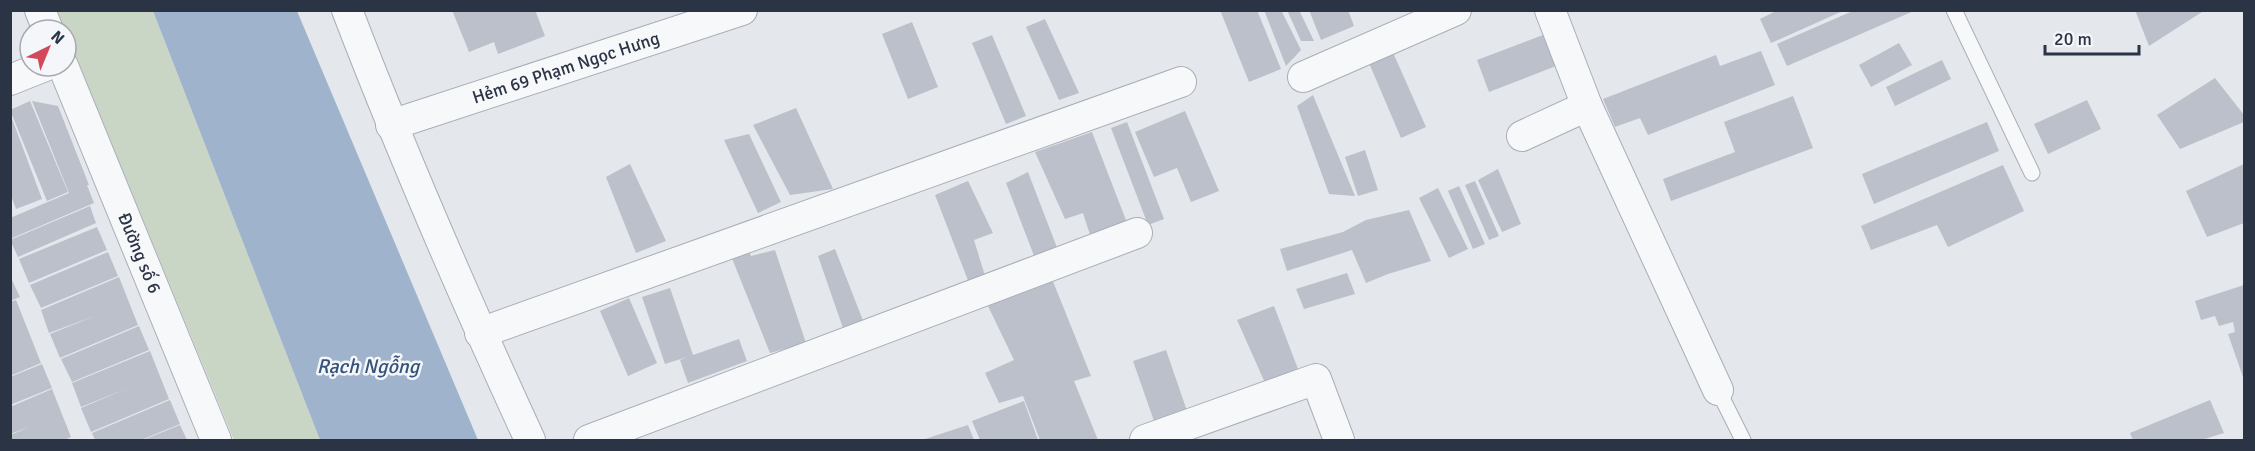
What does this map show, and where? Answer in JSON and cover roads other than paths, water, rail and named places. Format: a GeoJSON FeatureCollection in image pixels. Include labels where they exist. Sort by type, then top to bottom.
{"type":"FeatureCollection","features":[{"type":"Feature","properties":{"kind":"street"},"geometry":{"type":"LineString","coordinates":[[347,10],[391,125],[480,333],[530,441]]}},
{"type":"Feature","properties":{"kind":"street","name":"Hẻm 69 Phạm Ngọc Hưng"},"geometry":{"type":"LineString","coordinates":[[391,125],[742,10]]}},
{"type":"Feature","properties":{"kind":"street"},"geometry":{"type":"LineString","coordinates":[[1303,77],[1456,10]]}},
{"type":"Feature","properties":{"kind":"street"},"geometry":{"type":"LineString","coordinates":[[1550,10],[1587,106],[1718,390]]}},
{"type":"Feature","properties":{"kind":"street","name":"Đường số 6"},"geometry":{"type":"LineString","coordinates":[[68,78],[216,441]]}},
{"type":"Feature","properties":{"kind":"street"},"geometry":{"type":"LineString","coordinates":[[480,333],[1181,82]]}},
{"type":"Feature","properties":{"kind":"street"},"geometry":{"type":"LineString","coordinates":[[1522,135],[1587,106]]}},
{"type":"Feature","properties":{"kind":"street"},"geometry":{"type":"LineString","coordinates":[[589,441],[1137,233]]}},
{"type":"Feature","properties":{"kind":"street"},"geometry":{"type":"LineString","coordinates":[[1145,441],[1316,379],[1339,441]]}},
{"type":"Feature","properties":{"kind":"lane"},"geometry":{"type":"LineString","coordinates":[[1954,10],[2032,174]]}},
{"type":"Feature","properties":{"kind":"lane"},"geometry":{"type":"LineString","coordinates":[[1718,390],[1743,441]]}},
{"type":"Feature","properties":{"kind":"water","name":"Rạch Ngỗng"},"geometry":{"type":"Polygon","coordinates":[[[153,11],[297,11],[478,440],[320,440],[153,11]]]}}]}
